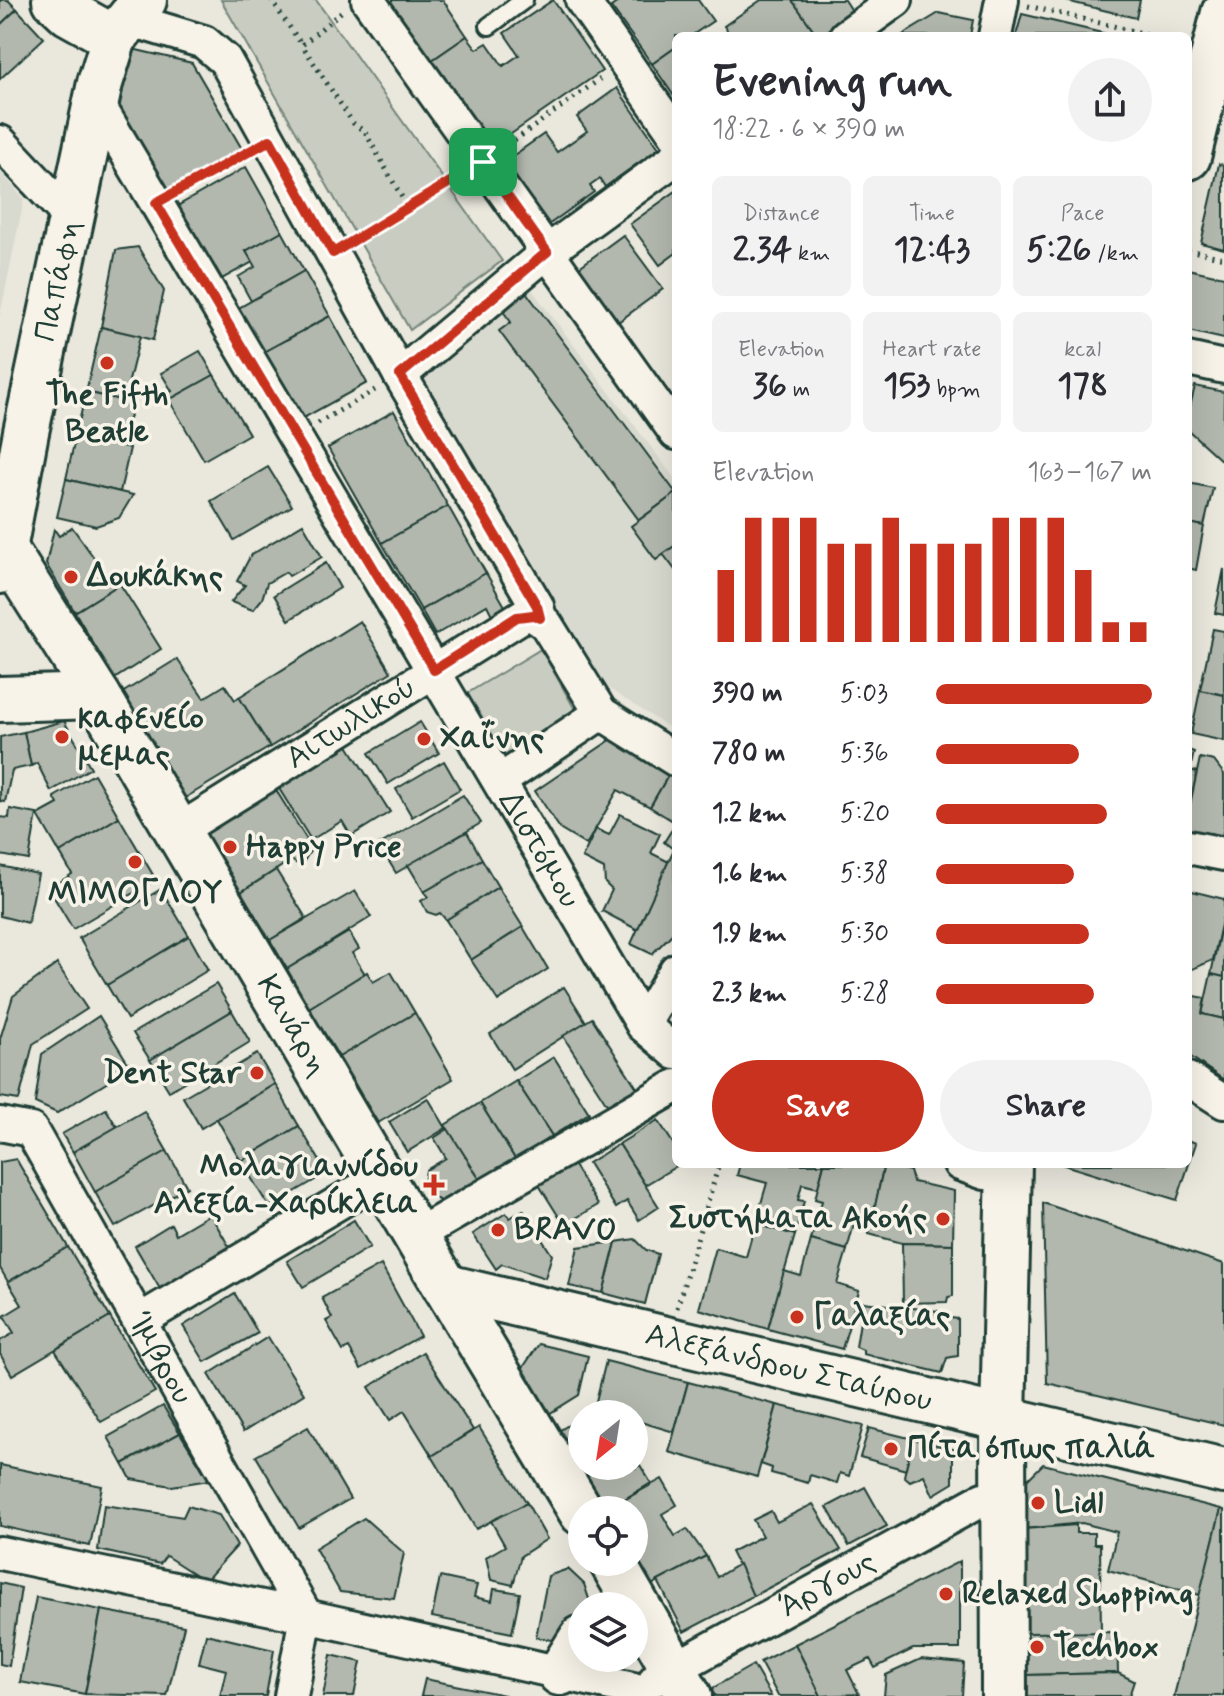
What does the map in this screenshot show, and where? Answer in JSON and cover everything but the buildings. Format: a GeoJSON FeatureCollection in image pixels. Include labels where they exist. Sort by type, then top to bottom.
{"type":"FeatureCollection","features":[{"type":"Feature","properties":{"kind":"street"},"geometry":{"type":"LineString","coordinates":[[55,0],[69,13],[129,19],[204,42],[225,60],[400,375],[537,606],[538,625],[601,713],[672,757]]}},
{"type":"Feature","properties":{"kind":"street"},"geometry":{"type":"LineString","coordinates":[[582,0],[672,129]]}},
{"type":"Feature","properties":{"kind":"street"},"geometry":{"type":"LineString","coordinates":[[852,32],[896,0]]}},
{"type":"Feature","properties":{"kind":"street"},"geometry":{"type":"LineString","coordinates":[[996,32],[1002,0]]}},
{"type":"Feature","properties":{"kind":"street"},"geometry":{"type":"LineString","coordinates":[[1192,38],[1201,0]]}},
{"type":"Feature","properties":{"kind":"street"},"geometry":{"type":"LineString","coordinates":[[356,4],[483,162],[672,427]]}},
{"type":"Feature","properties":{"kind":"street"},"geometry":{"type":"LineString","coordinates":[[1192,141],[1224,13]]}},
{"type":"Feature","properties":{"kind":"street","name":"Παπάφη"},"geometry":{"type":"LineString","coordinates":[[1,553],[96,101],[129,19]]}},
{"type":"Feature","properties":{"kind":"street","name":"Διστόμου"},"geometry":{"type":"LineString","coordinates":[[96,101],[643,1025],[672,1050]]}},
{"type":"Feature","properties":{"kind":"street"},"geometry":{"type":"LineString","coordinates":[[0,142],[70,217]]}},
{"type":"Feature","properties":{"kind":"street"},"geometry":{"type":"LineString","coordinates":[[400,375],[547,252],[672,161]]}},
{"type":"Feature","properties":{"kind":"street"},"geometry":{"type":"LineString","coordinates":[[1192,360],[1224,367]]}},
{"type":"Feature","properties":{"kind":"street","name":"Κανάρη"},"geometry":{"type":"LineString","coordinates":[[1,553],[98,696],[572,1496]]}},
{"type":"Feature","properties":{"kind":"street","name":"Αιτωλικού"},"geometry":{"type":"LineString","coordinates":[[178,831],[434,670],[538,625]]}},
{"type":"Feature","properties":{"kind":"street"},"geometry":{"type":"LineString","coordinates":[[0,699],[98,696]]}},
{"type":"Feature","properties":{"kind":"street"},"geometry":{"type":"LineString","coordinates":[[500,781],[601,713]]}},
{"type":"Feature","properties":{"kind":"street"},"geometry":{"type":"LineString","coordinates":[[1192,848],[1224,854]]}},
{"type":"Feature","properties":{"kind":"street"},"geometry":{"type":"LineString","coordinates":[[643,1025],[672,977]]}},
{"type":"Feature","properties":{"kind":"street"},"geometry":{"type":"LineString","coordinates":[[1192,1082],[1224,1102]]}},
{"type":"Feature","properties":{"kind":"street"},"geometry":{"type":"LineString","coordinates":[[417,1235],[672,1088]]}},
{"type":"Feature","properties":{"kind":"street","name":"Ίμβρου"},"geometry":{"type":"LineString","coordinates":[[0,1124],[31,1130],[306,1616]]}},
{"type":"Feature","properties":{"kind":"street"},"geometry":{"type":"LineString","coordinates":[[985,1168],[1004,1696]]}},
{"type":"Feature","properties":{"kind":"street"},"geometry":{"type":"LineString","coordinates":[[139,1321],[382,1177]]}},
{"type":"Feature","properties":{"kind":"street","name":"Αλεξάνδρου Σταύρου"},"geometry":{"type":"LineString","coordinates":[[446,1287],[1224,1471]]}},
{"type":"Feature","properties":{"kind":"street"},"geometry":{"type":"LineString","coordinates":[[983,1696],[983,1499],[994,1418]]}},
{"type":"Feature","properties":{"kind":"street","name":"Άργους"},"geometry":{"type":"LineString","coordinates":[[661,1688],[983,1499]]}},
{"type":"Feature","properties":{"kind":"street"},"geometry":{"type":"LineString","coordinates":[[0,1553],[306,1616],[568,1655]]}},
{"type":"Feature","properties":{"kind":"street"},"geometry":{"type":"LineString","coordinates":[[612,1582],[661,1688]]}},
{"type":"Feature","properties":{"kind":"street"},"geometry":{"type":"LineString","coordinates":[[291,1696],[306,1616]]}},
{"type":"Feature","properties":{"kind":"street"},"geometry":{"type":"LineString","coordinates":[[617,1672],[661,1688]]}},
{"type":"Feature","properties":{"kind":"lane"},"geometry":{"type":"LineString","coordinates":[[489,26],[524,0]]}},
{"type":"Feature","properties":{"kind":"path"},"geometry":{"type":"LineString","coordinates":[[271,0],[353,123],[365,132],[408,208]]}},
{"type":"Feature","properties":{"kind":"path"},"geometry":{"type":"LineString","coordinates":[[302,45],[356,4]]}},
{"type":"Feature","properties":{"kind":"path"},"geometry":{"type":"LineString","coordinates":[[1038,9],[1138,32]]}},
{"type":"Feature","properties":{"kind":"path"},"geometry":{"type":"LineString","coordinates":[[333,253],[483,162],[624,62]]}},
{"type":"Feature","properties":{"kind":"path"},"geometry":{"type":"LineString","coordinates":[[156,203],[270,140]]}},
{"type":"Feature","properties":{"kind":"path"},"geometry":{"type":"LineString","coordinates":[[1192,251],[1224,258]]}},
{"type":"Feature","properties":{"kind":"path"},"geometry":{"type":"LineString","coordinates":[[295,437],[400,375]]}},
{"type":"Feature","properties":{"kind":"path"},"geometry":{"type":"LineString","coordinates":[[668,1340],[718,1168]]}},
{"type":"Feature","properties":{"kind":"shaded area"},"geometry":{"type":"Polygon","coordinates":[[[221,0],[316,0],[502,261],[410,330],[221,0]]]}},
{"type":"Feature","properties":{"kind":"shaded area"},"geometry":{"type":"Polygon","coordinates":[[[0,171],[24,199],[0,316],[0,171]]]}},
{"type":"Feature","properties":{"kind":"shaded area"},"geometry":{"type":"Polygon","coordinates":[[[529,286],[672,475],[672,729],[603,685],[417,375],[529,286]]]}},
{"type":"Feature","properties":{"kind":"shaded area"},"geometry":{"type":"Polygon","coordinates":[[[541,649],[577,713],[507,759],[466,694],[541,649]]]}},
{"type":"Feature","properties":{"kind":"place","name":"The Fifth Beatle"},"geometry":{"type":"Point","coordinates":[107,363]}},
{"type":"Feature","properties":{"kind":"place","name":"Δουκάκης"},"geometry":{"type":"Point","coordinates":[71,577]}},
{"type":"Feature","properties":{"kind":"place","name":"καφενείο μεμας"},"geometry":{"type":"Point","coordinates":[62,737]}},
{"type":"Feature","properties":{"kind":"place","name":"Χαΐνης"},"geometry":{"type":"Point","coordinates":[424,739]}},
{"type":"Feature","properties":{"kind":"place","name":"Happy Price"},"geometry":{"type":"Point","coordinates":[230,847]}},
{"type":"Feature","properties":{"kind":"place","name":"ΜΙΜΟΓΛΟΥ"},"geometry":{"type":"Point","coordinates":[135,862]}},
{"type":"Feature","properties":{"kind":"place","name":"Dent Star"},"geometry":{"type":"Point","coordinates":[257,1073]}},
{"type":"Feature","properties":{"kind":"place","name":"Μολαγιαννίδου Αλεξία-Χαρίκλεια"},"geometry":{"type":"Point","coordinates":[434,1185]}},
{"type":"Feature","properties":{"kind":"place","name":"Συστήματα Ακοής"},"geometry":{"type":"Point","coordinates":[943,1219]}},
{"type":"Feature","properties":{"kind":"place","name":"BRAVO"},"geometry":{"type":"Point","coordinates":[498,1230]}},
{"type":"Feature","properties":{"kind":"place","name":"Γαλαξίας"},"geometry":{"type":"Point","coordinates":[797,1317]}},
{"type":"Feature","properties":{"kind":"place","name":"Πίτα όπως παλιά"},"geometry":{"type":"Point","coordinates":[891,1449]}},
{"type":"Feature","properties":{"kind":"place","name":"Lidl"},"geometry":{"type":"Point","coordinates":[1038,1503]}},
{"type":"Feature","properties":{"kind":"place","name":"Relaxed Shopping"},"geometry":{"type":"Point","coordinates":[946,1594]}},
{"type":"Feature","properties":{"kind":"place","name":"Techbox"},"geometry":{"type":"Point","coordinates":[1037,1647]}},
{"type":"Feature","properties":{"kind":"route"},"geometry":{"type":"LineString","coordinates":[[270,140],[333,253],[483,162],[547,252],[400,375],[537,606],[540,618],[533,615],[517,617],[434,670],[156,203],[270,140]]}}]}
